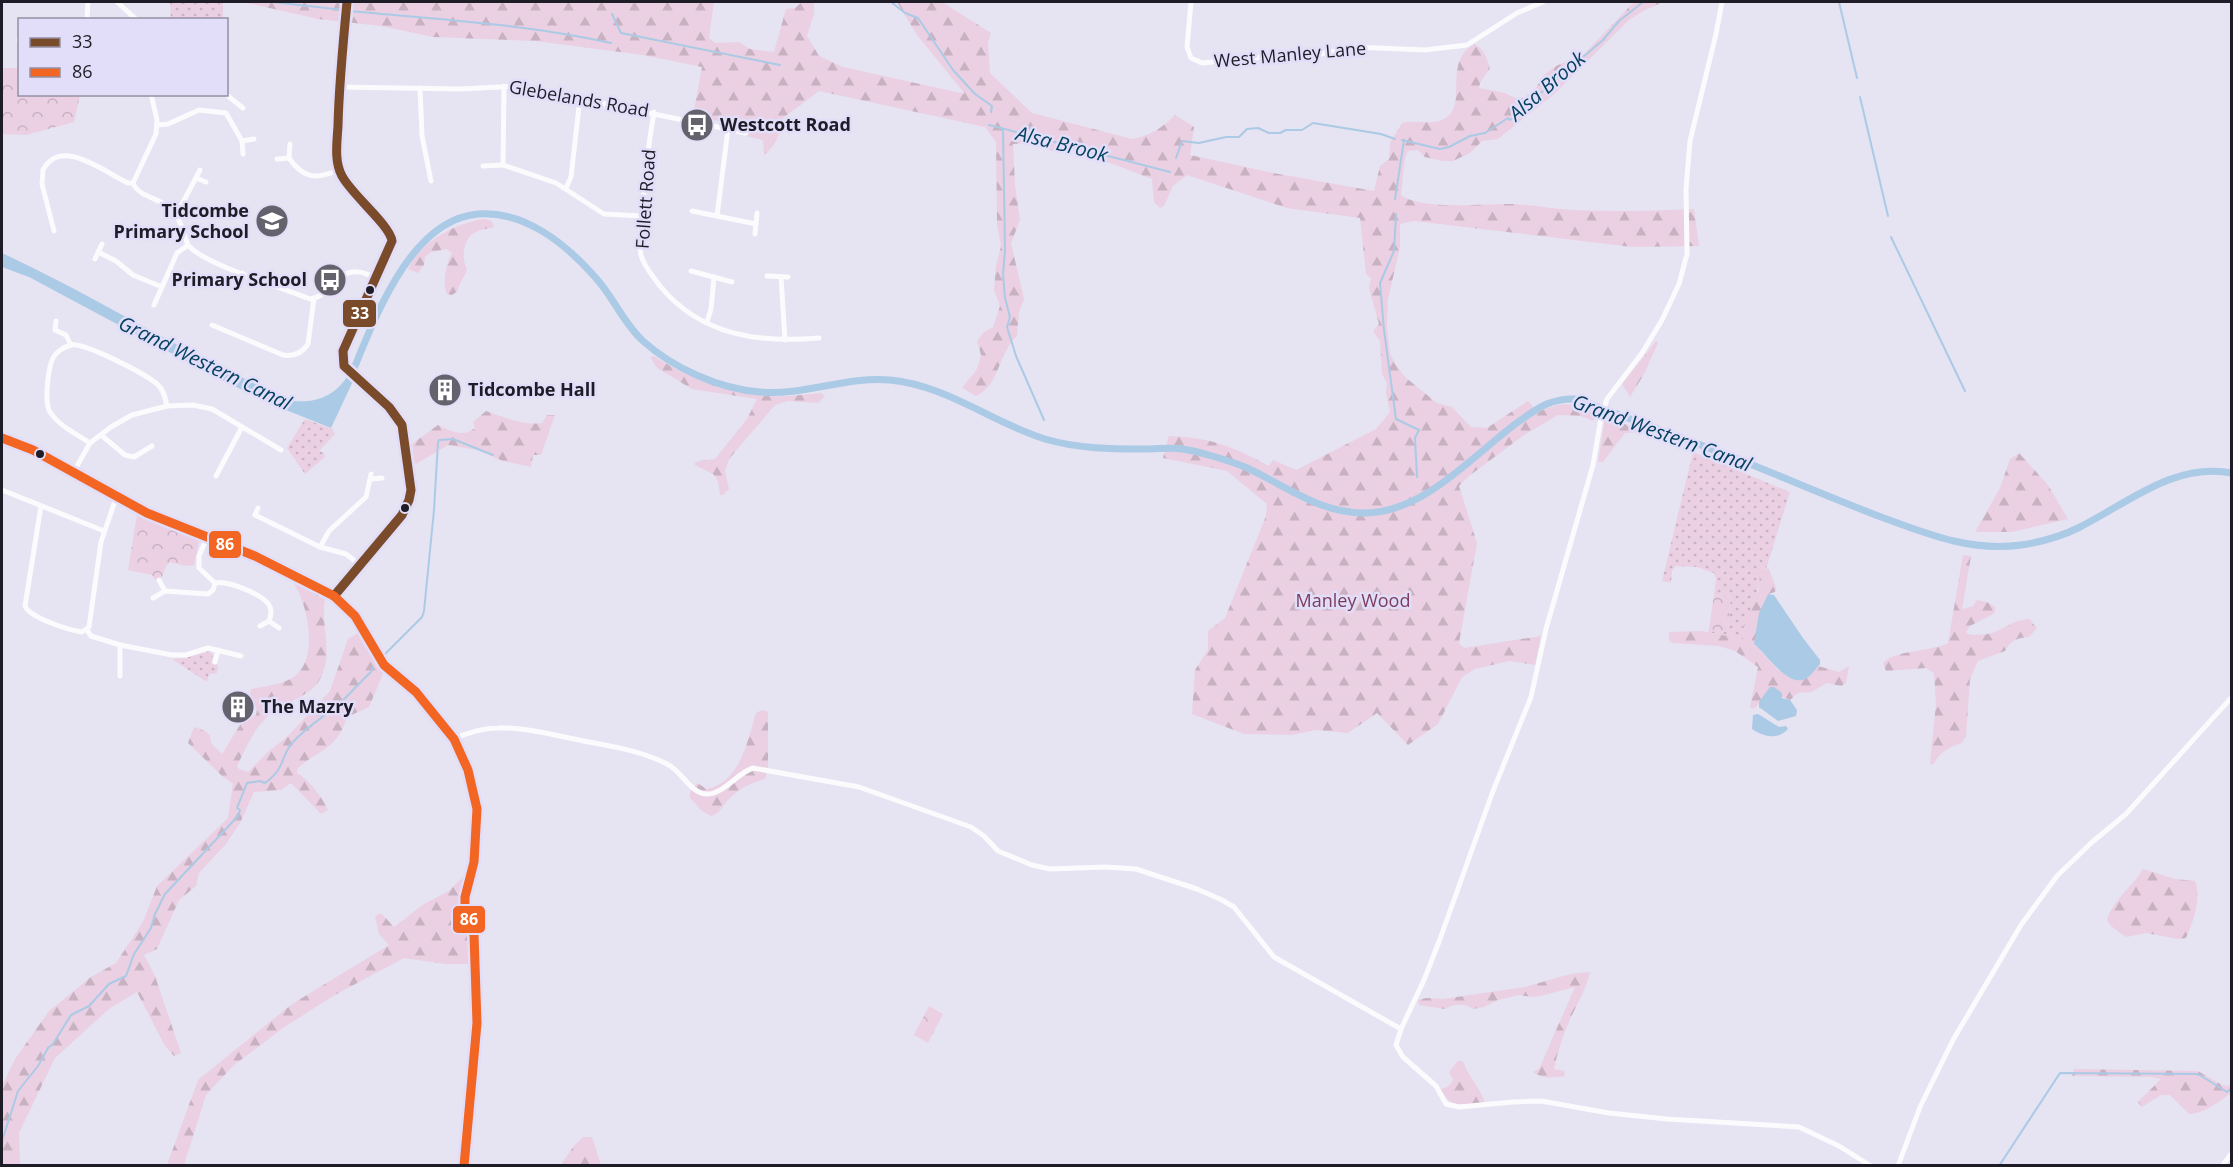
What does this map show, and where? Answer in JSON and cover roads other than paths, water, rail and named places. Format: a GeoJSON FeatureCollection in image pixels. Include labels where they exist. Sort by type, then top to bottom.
{"type":"FeatureCollection","features":[{"type":"Feature","properties":{"kind":"street"},"geometry":{"type":"LineString","coordinates":[[87,2],[87,18]]}},
{"type":"Feature","properties":{"kind":"street"},"geometry":{"type":"LineString","coordinates":[[117,2],[136,18]]}},
{"type":"Feature","properties":{"kind":"street"},"geometry":{"type":"LineString","coordinates":[[334,596],[402,515],[409,500],[411,481],[402,425],[389,407],[342,362],[343,351],[392,246],[389,231],[352,191],[339,170],[339,87],[347,2]]}},
{"type":"Feature","properties":{"kind":"street","name":"West Manley Lane"},"geometry":{"type":"LineString","coordinates":[[1191,2],[1187,47],[1191,58],[1202,63],[1275,56],[1316,55],[1353,47],[1415,50],[1459,47],[1467,45],[1517,13],[1542,2]]}},
{"type":"Feature","properties":{"kind":"street"},"geometry":{"type":"LineString","coordinates":[[1722,2],[1690,141],[1687,162],[1688,242],[1680,284],[1642,353],[1607,399],[1601,418],[1593,465],[1546,629],[1531,696],[1492,791],[1424,980],[1396,1045],[1398,1051],[1428,1078],[1446,1104],[1451,1106],[1541,1101],[1609,1113],[1667,1119],[1799,1127],[1839,1146],[1871,1166]]}},
{"type":"Feature","properties":{"kind":"street"},"geometry":{"type":"LineString","coordinates":[[504,86],[504,165]]}},
{"type":"Feature","properties":{"kind":"street","name":"Glebelands Road"},"geometry":{"type":"LineString","coordinates":[[339,87],[460,89],[518,86],[654,112],[746,133]]}},
{"type":"Feature","properties":{"kind":"street"},"geometry":{"type":"LineString","coordinates":[[420,88],[422,136],[431,182]]}},
{"type":"Feature","properties":{"kind":"street"},"geometry":{"type":"LineString","coordinates":[[133,183],[156,134],[158,125],[152,96]]}},
{"type":"Feature","properties":{"kind":"street"},"geometry":{"type":"LineString","coordinates":[[228,96],[243,108]]}},
{"type":"Feature","properties":{"kind":"street"},"geometry":{"type":"LineString","coordinates":[[566,188],[571,177],[580,98]]}},
{"type":"Feature","properties":{"kind":"street"},"geometry":{"type":"LineString","coordinates":[[226,113],[236,102]]}},
{"type":"Feature","properties":{"kind":"street"},"geometry":{"type":"LineString","coordinates":[[158,125],[168,124],[199,110],[226,113]]}},
{"type":"Feature","properties":{"kind":"street","name":"Follett Road"},"geometry":{"type":"LineString","coordinates":[[654,112],[642,216],[640,252],[645,266],[682,308],[706,322],[746,336],[785,340],[819,338]]}},
{"type":"Feature","properties":{"kind":"street"},"geometry":{"type":"LineString","coordinates":[[226,113],[242,141],[243,154]]}},
{"type":"Feature","properties":{"kind":"street"},"geometry":{"type":"LineString","coordinates":[[717,216],[728,129]]}},
{"type":"Feature","properties":{"kind":"street"},"geometry":{"type":"LineString","coordinates":[[242,141],[254,139]]}},
{"type":"Feature","properties":{"kind":"street"},"geometry":{"type":"LineString","coordinates":[[290,144],[289,158],[310,176],[320,177],[339,170]]}},
{"type":"Feature","properties":{"kind":"street"},"geometry":{"type":"LineString","coordinates":[[54,231],[40,169],[54,158],[72,155],[128,183],[133,183]]}},
{"type":"Feature","properties":{"kind":"street"},"geometry":{"type":"LineString","coordinates":[[277,159],[289,158]]}},
{"type":"Feature","properties":{"kind":"street"},"geometry":{"type":"LineString","coordinates":[[483,166],[504,165],[544,178],[566,188],[604,214],[642,216]]}},
{"type":"Feature","properties":{"kind":"street"},"geometry":{"type":"LineString","coordinates":[[175,212],[181,206],[200,170]]}},
{"type":"Feature","properties":{"kind":"street"},"geometry":{"type":"LineString","coordinates":[[196,178],[206,182]]}},
{"type":"Feature","properties":{"kind":"street"},"geometry":{"type":"LineString","coordinates":[[133,183],[136,189],[175,212],[188,245],[194,252],[219,264],[314,298],[352,272],[362,272],[376,279]]}},
{"type":"Feature","properties":{"kind":"street"},"geometry":{"type":"LineString","coordinates":[[692,211],[756,224]]}},
{"type":"Feature","properties":{"kind":"street"},"geometry":{"type":"LineString","coordinates":[[755,234],[757,213]]}},
{"type":"Feature","properties":{"kind":"street"},"geometry":{"type":"LineString","coordinates":[[52,224],[59,223]]}},
{"type":"Feature","properties":{"kind":"street"},"geometry":{"type":"LineString","coordinates":[[95,259],[102,244]]}},
{"type":"Feature","properties":{"kind":"street"},"geometry":{"type":"LineString","coordinates":[[154,305],[177,253],[188,245]]}},
{"type":"Feature","properties":{"kind":"street"},"geometry":{"type":"LineString","coordinates":[[98,252],[116,261],[133,275],[162,287]]}},
{"type":"Feature","properties":{"kind":"street"},"geometry":{"type":"LineString","coordinates":[[691,271],[732,282]]}},
{"type":"Feature","properties":{"kind":"street"},"geometry":{"type":"LineString","coordinates":[[238,283],[242,273]]}},
{"type":"Feature","properties":{"kind":"street"},"geometry":{"type":"LineString","coordinates":[[767,276],[788,277]]}},
{"type":"Feature","properties":{"kind":"street"},"geometry":{"type":"LineString","coordinates":[[706,322],[711,309],[714,277]]}},
{"type":"Feature","properties":{"kind":"street"},"geometry":{"type":"LineString","coordinates":[[781,277],[785,340]]}},
{"type":"Feature","properties":{"kind":"street"},"geometry":{"type":"LineString","coordinates":[[212,325],[283,355],[294,355],[305,349],[308,344],[314,298]]}},
{"type":"Feature","properties":{"kind":"street"},"geometry":{"type":"LineString","coordinates":[[54,338],[56,321]]}},
{"type":"Feature","properties":{"kind":"street"},"geometry":{"type":"LineString","coordinates":[[219,328],[223,321]]}},
{"type":"Feature","properties":{"kind":"street"},"geometry":{"type":"LineString","coordinates":[[55,330],[66,335],[71,345]]}},
{"type":"Feature","properties":{"kind":"street"},"geometry":{"type":"LineString","coordinates":[[90,443],[56,419],[48,410],[46,401],[53,357],[71,345],[82,345],[89,348],[156,383],[165,396],[167,405]]}},
{"type":"Feature","properties":{"kind":"street"},"geometry":{"type":"LineString","coordinates":[[73,473],[90,443],[101,435],[132,415],[167,405],[202,406],[212,409],[281,450]]}},
{"type":"Feature","properties":{"kind":"street"},"geometry":{"type":"LineString","coordinates":[[216,476],[242,427]]}},
{"type":"Feature","properties":{"kind":"street"},"geometry":{"type":"LineString","coordinates":[[101,435],[125,455],[134,457],[152,446]]}},
{"type":"Feature","properties":{"kind":"street"},"geometry":{"type":"LineString","coordinates":[[2,438],[33,450],[116,498],[147,513],[255,556],[334,596],[354,616],[384,665],[416,692],[454,739],[468,770],[477,809],[474,862],[465,897],[465,907],[474,935],[477,1023],[464,1166]]}},
{"type":"Feature","properties":{"kind":"street"},"geometry":{"type":"LineString","coordinates":[[268,451],[272,445]]}},
{"type":"Feature","properties":{"kind":"street"},"geometry":{"type":"LineString","coordinates":[[134,457],[135,465]]}},
{"type":"Feature","properties":{"kind":"street"},"geometry":{"type":"LineString","coordinates":[[223,463],[231,467]]}},
{"type":"Feature","properties":{"kind":"street"},"geometry":{"type":"LineString","coordinates":[[320,547],[329,531],[366,497],[371,476],[382,478]]}},
{"type":"Feature","properties":{"kind":"street"},"geometry":{"type":"LineString","coordinates":[[2,490],[104,531]]}},
{"type":"Feature","properties":{"kind":"street"},"geometry":{"type":"LineString","coordinates":[[87,630],[101,542],[116,498]]}},
{"type":"Feature","properties":{"kind":"street"},"geometry":{"type":"LineString","coordinates":[[41,506],[25,606],[37,617],[76,631],[87,630]]}},
{"type":"Feature","properties":{"kind":"street"},"geometry":{"type":"LineString","coordinates":[[258,508],[255,515],[320,547],[346,554],[359,564]]}},
{"type":"Feature","properties":{"kind":"street"},"geometry":{"type":"LineString","coordinates":[[207,537],[199,556],[199,564],[202,571],[215,583]]}},
{"type":"Feature","properties":{"kind":"street"},"geometry":{"type":"LineString","coordinates":[[159,580],[165,591]]}},
{"type":"Feature","properties":{"kind":"street"},"geometry":{"type":"LineString","coordinates":[[215,583],[223,581],[262,597],[270,606],[271,614],[269,621],[260,626]]}},
{"type":"Feature","properties":{"kind":"street"},"geometry":{"type":"LineString","coordinates":[[153,598],[165,591],[208,594],[213,590],[215,583]]}},
{"type":"Feature","properties":{"kind":"street"},"geometry":{"type":"LineString","coordinates":[[269,621],[279,627]]}},
{"type":"Feature","properties":{"kind":"street"},"geometry":{"type":"LineString","coordinates":[[87,630],[91,636],[160,654],[179,656],[208,648],[241,656]]}},
{"type":"Feature","properties":{"kind":"street"},"geometry":{"type":"LineString","coordinates":[[120,645],[120,676]]}},
{"type":"Feature","properties":{"kind":"street"},"geometry":{"type":"LineString","coordinates":[[215,662],[218,650]]}},
{"type":"Feature","properties":{"kind":"street"},"geometry":{"type":"LineString","coordinates":[[1898,1166],[1920,1107],[1953,1040],[2021,925],[2057,876],[2091,843],[2126,814],[2232,698]]}},
{"type":"Feature","properties":{"kind":"street"},"geometry":{"type":"LineString","coordinates":[[454,739],[478,730],[507,728],[613,747],[656,758],[671,765],[693,789],[705,794],[712,794],[753,768],[814,778],[860,787],[971,827],[984,836],[998,851],[1041,868],[1119,867],[1158,876],[1197,889],[1234,907],[1274,957],[1401,1029]]}},
{"type":"Feature","properties":{"kind":"street"},"geometry":{"type":"LineString","coordinates":[[2222,1166],[2232,1153]]}},
{"type":"Feature","properties":{"kind":"water"},"geometry":{"type":"Polygon","coordinates":[[[2,253],[220,367],[294,401],[319,399],[338,387],[349,374],[354,379],[331,428],[271,404],[29,277],[2,267],[2,253]]]}},
{"type":"Feature","properties":{"kind":"water"},"geometry":{"type":"Polygon","coordinates":[[[1768,594],[1774,595],[1820,660],[1820,664],[1807,678],[1800,680],[1785,675],[1754,644],[1759,613],[1768,594]]]}},
{"type":"Feature","properties":{"kind":"water"},"geometry":{"type":"Polygon","coordinates":[[[1770,687],[1782,693],[1782,698],[1790,700],[1797,710],[1796,716],[1778,721],[1759,707],[1759,702],[1770,687]]]}},
{"type":"Feature","properties":{"kind":"water"},"geometry":{"type":"Polygon","coordinates":[[[1758,714],[1779,727],[1786,726],[1788,729],[1775,736],[1757,732],[1752,729],[1753,715],[1758,714]]]}},
{"type":"Feature","properties":{"kind":"waterway"},"geometry":{"type":"LineString","coordinates":[[272,2],[344,10]]}},
{"type":"Feature","properties":{"kind":"waterway","name":"Alsa Brook"},"geometry":{"type":"LineString","coordinates":[[891,2],[905,13],[918,18],[953,70],[975,94],[992,106],[991,112]]}},
{"type":"Feature","properties":{"kind":"waterway","name":"Alsa Brook"},"geometry":{"type":"LineString","coordinates":[[1402,140],[1440,149],[1470,136],[1485,133],[1508,118],[1510,120],[1515,117],[1513,114],[1603,40],[1619,21],[1643,2]]}},
{"type":"Feature","properties":{"kind":"waterway"},"geometry":{"type":"LineString","coordinates":[[1839,2],[1857,78]]}},
{"type":"Feature","properties":{"kind":"waterway"},"geometry":{"type":"LineString","coordinates":[[349,11],[546,31],[611,43]]}},
{"type":"Feature","properties":{"kind":"waterway"},"geometry":{"type":"LineString","coordinates":[[612,14],[621,33],[780,65]]}},
{"type":"Feature","properties":{"kind":"waterway"},"geometry":{"type":"LineString","coordinates":[[1860,97],[1888,216]]}},
{"type":"Feature","properties":{"kind":"waterway","name":"Alsa Brook"},"geometry":{"type":"LineString","coordinates":[[1176,158],[1182,141],[1199,143],[1226,137],[1239,137],[1247,129],[1258,128],[1269,133],[1302,130],[1313,123],[1381,134],[1395,139]]}},
{"type":"Feature","properties":{"kind":"waterway","name":"Alsa Brook"},"geometry":{"type":"LineString","coordinates":[[989,125],[1170,172]]}},
{"type":"Feature","properties":{"kind":"waterway"},"geometry":{"type":"LineString","coordinates":[[1003,130],[1005,250],[1003,274],[1005,298],[1010,317],[1007,327],[1016,356],[1044,420]]}},
{"type":"Feature","properties":{"kind":"waterway"},"geometry":{"type":"LineString","coordinates":[[1395,199],[1404,140]]}},
{"type":"Feature","properties":{"kind":"waterway","name":"Grand Western Canal"},"geometry":{"type":"LineString","coordinates":[[350,378],[382,304],[396,278],[413,254],[432,235],[453,221],[478,214],[495,214],[528,223],[557,242],[595,277],[643,341],[668,360],[713,382],[760,392],[793,391],[857,381],[890,380],[911,383],[931,389],[1045,439],[1096,448],[1173,448],[1196,452],[1245,467],[1318,504],[1349,512],[1366,513],[1388,510],[1408,503],[1447,480],[1532,412],[1546,404],[1568,399],[1577,399],[1711,449],[1915,530],[1967,544],[1984,546],[2003,547],[2050,539],[2078,528],[2151,487],[2170,479],[2210,471],[2232,473]]}},
{"type":"Feature","properties":{"kind":"waterway"},"geometry":{"type":"LineString","coordinates":[[1396,214],[1394,251],[1380,283],[1396,419],[1419,430],[1415,438],[1417,477]]}},
{"type":"Feature","properties":{"kind":"waterway"},"geometry":{"type":"LineString","coordinates":[[1891,237],[1965,391]]}},
{"type":"Feature","properties":{"kind":"waterway"},"geometry":{"type":"LineString","coordinates":[[383,656],[422,617],[424,611],[439,440],[453,439],[493,455]]}},
{"type":"Feature","properties":{"kind":"waterway"},"geometry":{"type":"LineString","coordinates":[[2,1141],[18,1091],[38,1066],[71,1015],[89,1006],[109,984],[126,976],[134,954],[151,928],[165,894],[238,816],[240,810],[237,808],[247,783],[260,781],[265,783],[272,777],[294,741],[338,705],[371,672],[373,667]]}},
{"type":"Feature","properties":{"kind":"waterway"},"geometry":{"type":"LineString","coordinates":[[1999,1166],[2060,1073],[2198,1074],[2227,1092],[2232,1088]]}},
{"type":"Feature","properties":{"kind":"place","name":"Westcott Road"},"geometry":{"type":"Point","coordinates":[697,125]}},
{"type":"Feature","properties":{"kind":"place","name":"Tidcombe Primary School"},"geometry":{"type":"Point","coordinates":[272,221]}},
{"type":"Feature","properties":{"kind":"place","name":"Primary School"},"geometry":{"type":"Point","coordinates":[330,280]}},
{"type":"Feature","properties":{"kind":"place","name":"Tidcombe Hall"},"geometry":{"type":"Point","coordinates":[445,390]}},
{"type":"Feature","properties":{"kind":"place","name":"The Mazry"},"geometry":{"type":"Point","coordinates":[238,707]}},
{"type":"Feature","properties":{"kind":"park label","name":"Manley Wood"},"geometry":{"type":"Point","coordinates":[1353,601]}}]}
